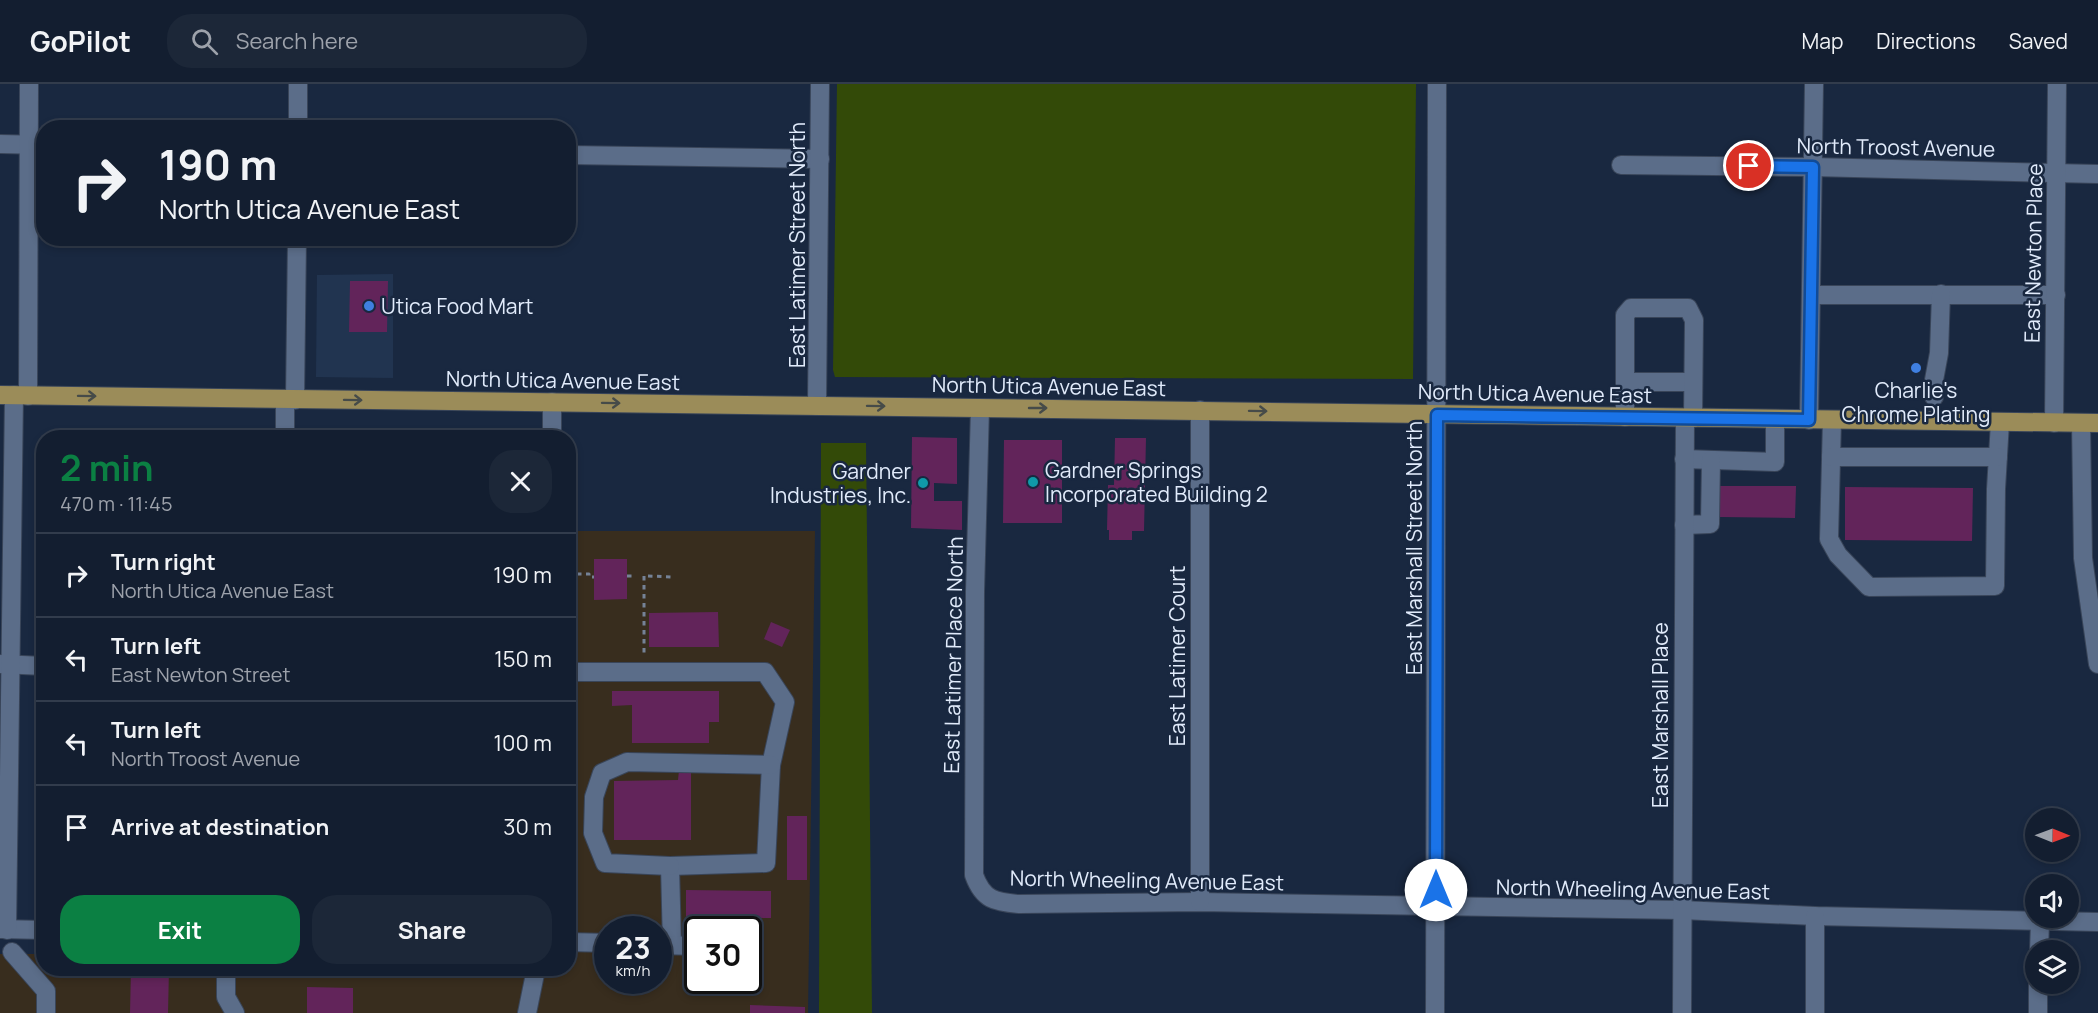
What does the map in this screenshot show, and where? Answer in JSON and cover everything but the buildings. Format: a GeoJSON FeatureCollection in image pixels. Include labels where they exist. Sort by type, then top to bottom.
{"type":"FeatureCollection","features":[{"type":"Feature","properties":{"kind":"main road","name":"North Utica Avenue East"},"geometry":{"type":"LineString","coordinates":[[14,395],[2090,423]]}},
{"type":"Feature","properties":{"kind":"street"},"geometry":{"type":"LineString","coordinates":[[29,84],[36,145],[14,395],[6,533],[6,959],[46,991],[46,1013]]}},
{"type":"Feature","properties":{"kind":"street"},"geometry":{"type":"LineString","coordinates":[[298,84],[298,120]]}},
{"type":"Feature","properties":{"kind":"street","name":"East Latimer Street North"},"geometry":{"type":"LineString","coordinates":[[817,405],[820,84]]}},
{"type":"Feature","properties":{"kind":"street","name":"East Marshall Street North"},"geometry":{"type":"LineString","coordinates":[[1435,1013],[1437,84]]}},
{"type":"Feature","properties":{"kind":"street"},"geometry":{"type":"LineString","coordinates":[[1809,420],[1814,84]]}},
{"type":"Feature","properties":{"kind":"street","name":"East Newton Place"},"geometry":{"type":"LineString","coordinates":[[2054,423],[2057,84]]}},
{"type":"Feature","properties":{"kind":"street"},"geometry":{"type":"LineString","coordinates":[[0,144],[36,145]]}},
{"type":"Feature","properties":{"kind":"street"},"geometry":{"type":"LineString","coordinates":[[576,155],[820,159]]}},
{"type":"Feature","properties":{"kind":"street","name":"North Troost Avenue"},"geometry":{"type":"LineString","coordinates":[[1621,165],[2098,174]]}},
{"type":"Feature","properties":{"kind":"street"},"geometry":{"type":"LineString","coordinates":[[286,430],[290,400],[297,246]]}},
{"type":"Feature","properties":{"kind":"street"},"geometry":{"type":"LineString","coordinates":[[1934,397],[1934,380],[1939,352],[1941,294]]}},
{"type":"Feature","properties":{"kind":"street"},"geometry":{"type":"LineString","coordinates":[[1811,295],[2056,295]]}},
{"type":"Feature","properties":{"kind":"street","name":"East Marshall Place"},"geometry":{"type":"LineString","coordinates":[[1625,382],[1624,315],[1631,308],[1688,308],[1694,320],[1693,382],[1684,459],[1682,1013]]}},
{"type":"Feature","properties":{"kind":"street"},"geometry":{"type":"LineString","coordinates":[[1625,417],[1625,382],[1693,382]]}},
{"type":"Feature","properties":{"kind":"street"},"geometry":{"type":"LineString","coordinates":[[552,402],[552,430]]}},
{"type":"Feature","properties":{"kind":"street","name":"East Latimer Place North"},"geometry":{"type":"LineString","coordinates":[[980,408],[975,592],[974,875],[979,889],[989,898]]}},
{"type":"Feature","properties":{"kind":"street","name":"East Latimer Court"},"geometry":{"type":"LineString","coordinates":[[1200,410],[1200,902]]}},
{"type":"Feature","properties":{"kind":"street"},"geometry":{"type":"LineString","coordinates":[[1684,459],[1775,462],[1775,419]]}},
{"type":"Feature","properties":{"kind":"street"},"geometry":{"type":"LineString","coordinates":[[1832,420],[1829,539],[1838,555],[1869,587],[1995,586],[2000,422]]}},
{"type":"Feature","properties":{"kind":"street"},"geometry":{"type":"LineString","coordinates":[[2090,423],[2084,558],[2098,664]]}},
{"type":"Feature","properties":{"kind":"street"},"geometry":{"type":"LineString","coordinates":[[1830,457],[1998,457]]}},
{"type":"Feature","properties":{"kind":"street"},"geometry":{"type":"LineString","coordinates":[[1684,525],[1710,524],[1711,460]]}},
{"type":"Feature","properties":{"kind":"street"},"geometry":{"type":"LineString","coordinates":[[5,664],[36,666]]}},
{"type":"Feature","properties":{"kind":"street"},"geometry":{"type":"LineString","coordinates":[[576,672],[765,672],[785,702],[771,765],[766,863],[670,866],[605,863],[593,833],[594,797],[602,773],[627,762],[771,765]]}},
{"type":"Feature","properties":{"kind":"street"},"geometry":{"type":"LineString","coordinates":[[667,916],[670,866]]}},
{"type":"Feature","properties":{"kind":"street","name":"North Wheeling Avenue East"},"geometry":{"type":"LineString","coordinates":[[989,898],[1019,904],[1200,902],[1436,908],[1682,910],[2025,922]]}},
{"type":"Feature","properties":{"kind":"street"},"geometry":{"type":"LineString","coordinates":[[1815,916],[1815,1013]]}},
{"type":"Feature","properties":{"kind":"street","name":"North Wheeling Avenue East"},"geometry":{"type":"LineString","coordinates":[[2079,922],[2098,922]]}},
{"type":"Feature","properties":{"kind":"street"},"geometry":{"type":"LineString","coordinates":[[6,929],[36,930]]}},
{"type":"Feature","properties":{"kind":"street"},"geometry":{"type":"LineString","coordinates":[[576,942],[594,943]]}},
{"type":"Feature","properties":{"kind":"street"},"geometry":{"type":"LineString","coordinates":[[226,976],[226,997],[235,1013]]}},
{"type":"Feature","properties":{"kind":"street"},"geometry":{"type":"LineString","coordinates":[[527,1013],[535,976]]}},
{"type":"Feature","properties":{"kind":"street"},"geometry":{"type":"LineString","coordinates":[[2038,994],[2038,1013]]}},
{"type":"Feature","properties":{"kind":"path"},"geometry":{"type":"LineString","coordinates":[[576,574],[590,574],[589,577],[594,577]]}},
{"type":"Feature","properties":{"kind":"path"},"geometry":{"type":"LineString","coordinates":[[627,576],[635,576]]}},
{"type":"Feature","properties":{"kind":"path"},"geometry":{"type":"LineString","coordinates":[[644,672],[646,576],[673,577]]}},
{"type":"Feature","properties":{"kind":"shaded area"},"geometry":{"type":"Polygon","coordinates":[[[393,274],[393,378],[316,377],[317,275],[393,274]]]}},
{"type":"Feature","properties":{"kind":"shaded area"},"geometry":{"type":"Polygon","coordinates":[[[576,531],[815,531],[808,1013],[0,1013],[0,954],[36,954],[36,976],[576,976],[576,531]]]}},
{"type":"Feature","properties":{"kind":"green space"},"geometry":{"type":"Polygon","coordinates":[[[837,84],[1416,84],[1413,379],[835,377],[833,370],[837,84]]]}},
{"type":"Feature","properties":{"kind":"green space"},"geometry":{"type":"Polygon","coordinates":[[[821,443],[866,443],[872,1013],[819,1013],[821,443]]]}},
{"type":"Feature","properties":{"kind":"place","name":"Utica Food Mart"},"geometry":{"type":"Point","coordinates":[369,306]}},
{"type":"Feature","properties":{"kind":"place","name":"Charlie's Chrome Plating"},"geometry":{"type":"Point","coordinates":[1916,368]}},
{"type":"Feature","properties":{"kind":"place","name":"Gardner Springs Incorporated Building 2"},"geometry":{"type":"Point","coordinates":[1033,482]}},
{"type":"Feature","properties":{"kind":"place","name":"Gardner Industries, Inc."},"geometry":{"type":"Point","coordinates":[923,483]}},
{"type":"Feature","properties":{"kind":"route"},"geometry":{"type":"LineString","coordinates":[[1436,890],[1437,415],[1809,420],[1813,167],[1749,166]]}}]}
